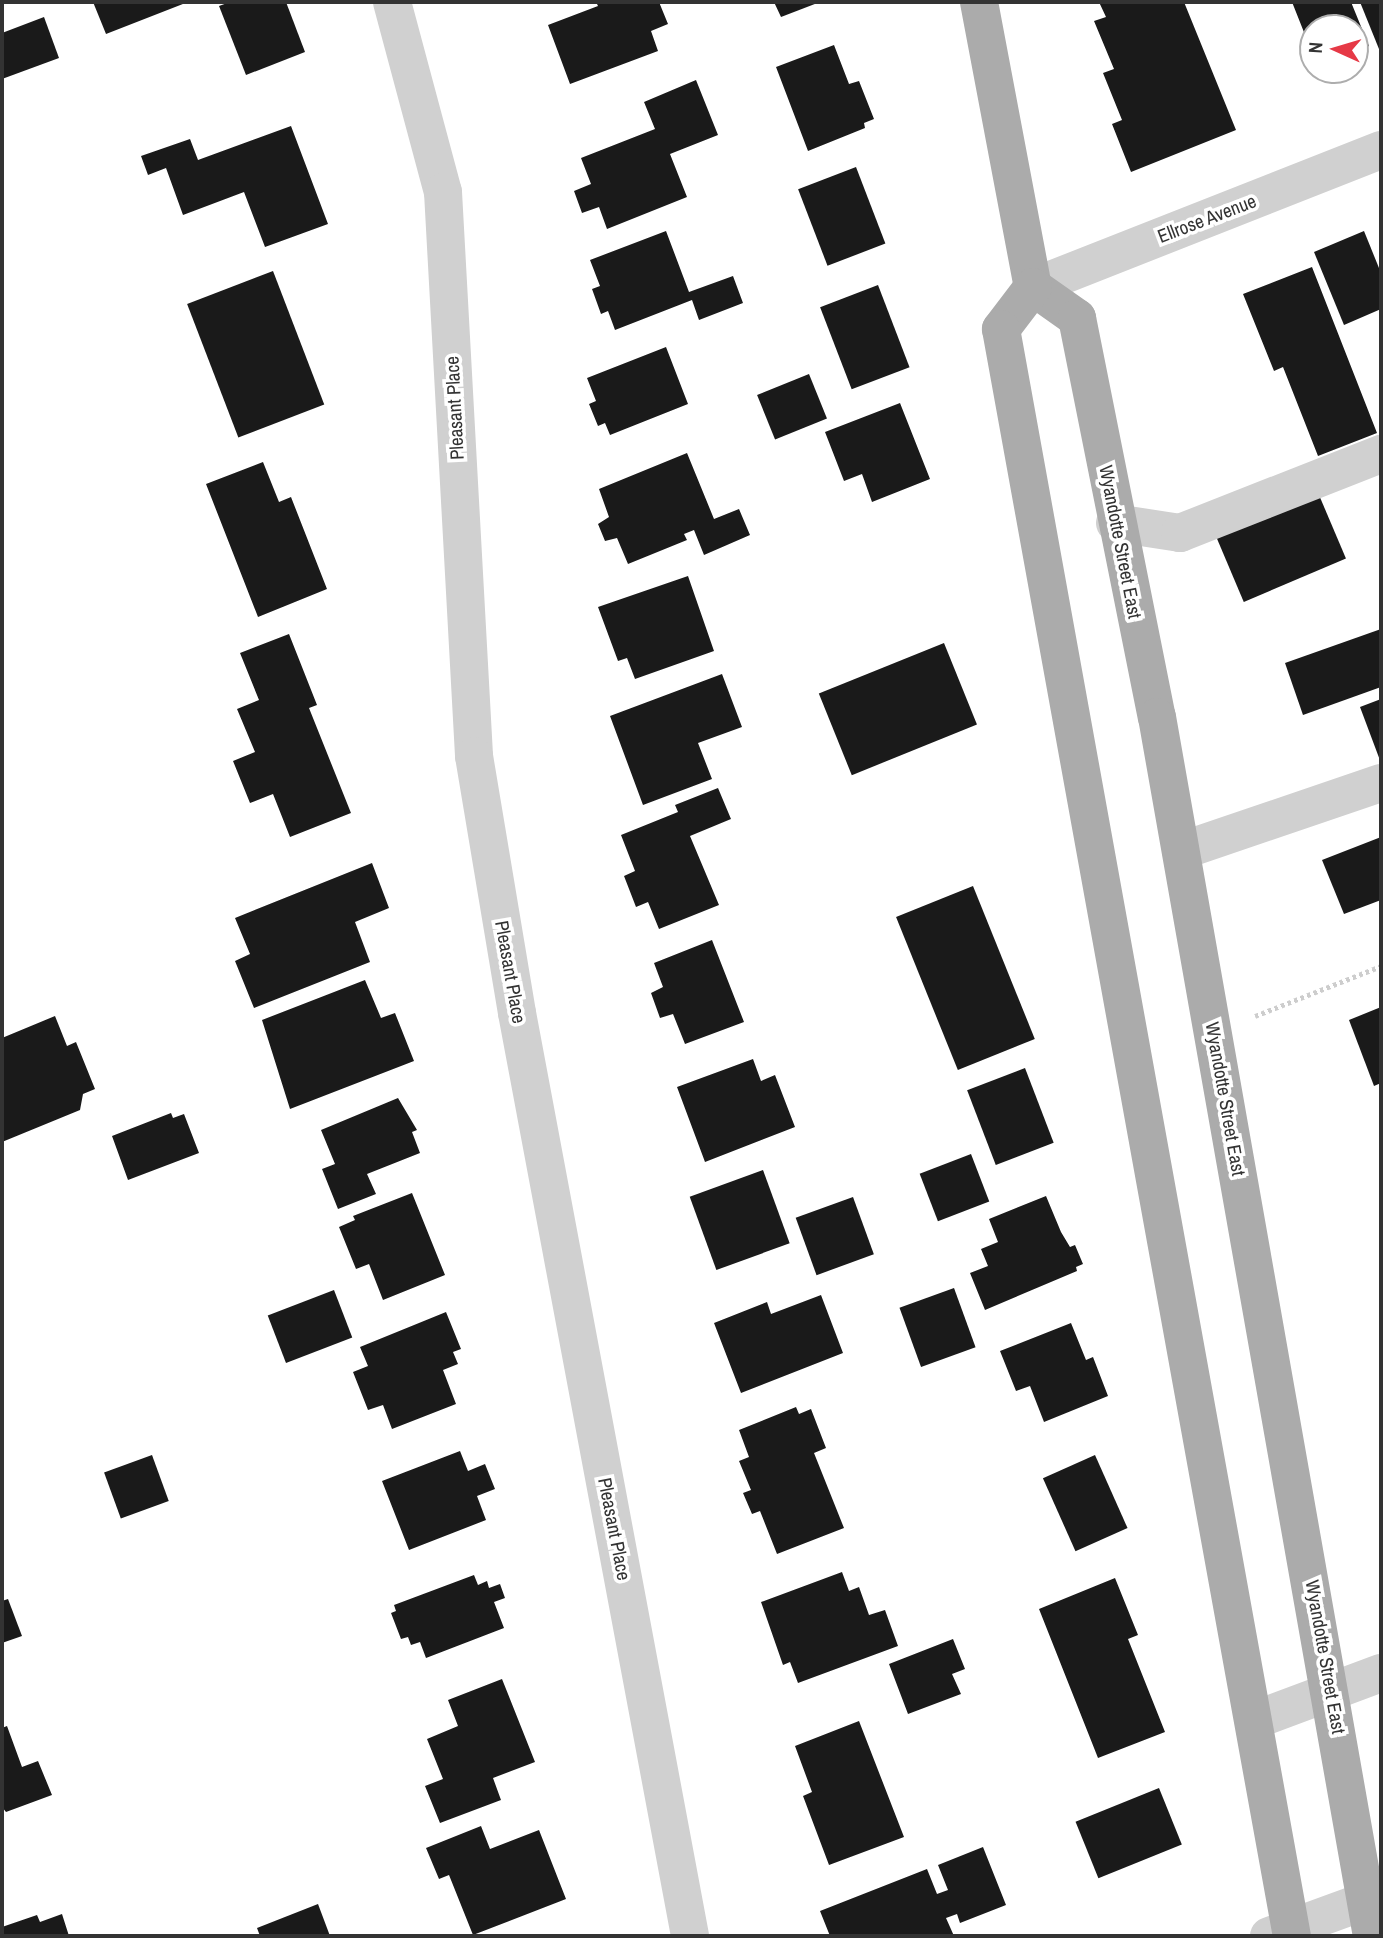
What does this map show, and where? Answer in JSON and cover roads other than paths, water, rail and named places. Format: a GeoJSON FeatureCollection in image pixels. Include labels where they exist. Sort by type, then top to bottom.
{"type":"FeatureCollection","features":[{"type":"Feature","properties":{"kind":"main road"},"geometry":{"type":"LineString","coordinates":[[979,2],[1033,287],[1001,329],[1255,1720],[1284,1933]]}},
{"type":"Feature","properties":{"kind":"main road","name":"Wyandotte Street East"},"geometry":{"type":"LineString","coordinates":[[1033,287],[1077,318],[1181,850],[1332,1693],[1368,1919]]}},
{"type":"Feature","properties":{"kind":"street","name":"Pleasant Place"},"geometry":{"type":"LineString","coordinates":[[399,4],[443,192],[474,756],[517,1013],[690,1936]]}},
{"type":"Feature","properties":{"kind":"street","name":"Ellrose Avenue"},"geometry":{"type":"LineString","coordinates":[[1033,287],[1381,150]]}},
{"type":"Feature","properties":{"kind":"street"},"geometry":{"type":"LineString","coordinates":[[1115,523],[1180,533],[1381,454]]}},
{"type":"Feature","properties":{"kind":"street"},"geometry":{"type":"LineString","coordinates":[[1181,850],[1381,783]]}},
{"type":"Feature","properties":{"kind":"street"},"geometry":{"type":"LineString","coordinates":[[1255,1720],[1381,1673]]}},
{"type":"Feature","properties":{"kind":"street"},"geometry":{"type":"LineString","coordinates":[[1284,1933],[1368,1919]]}}]}
